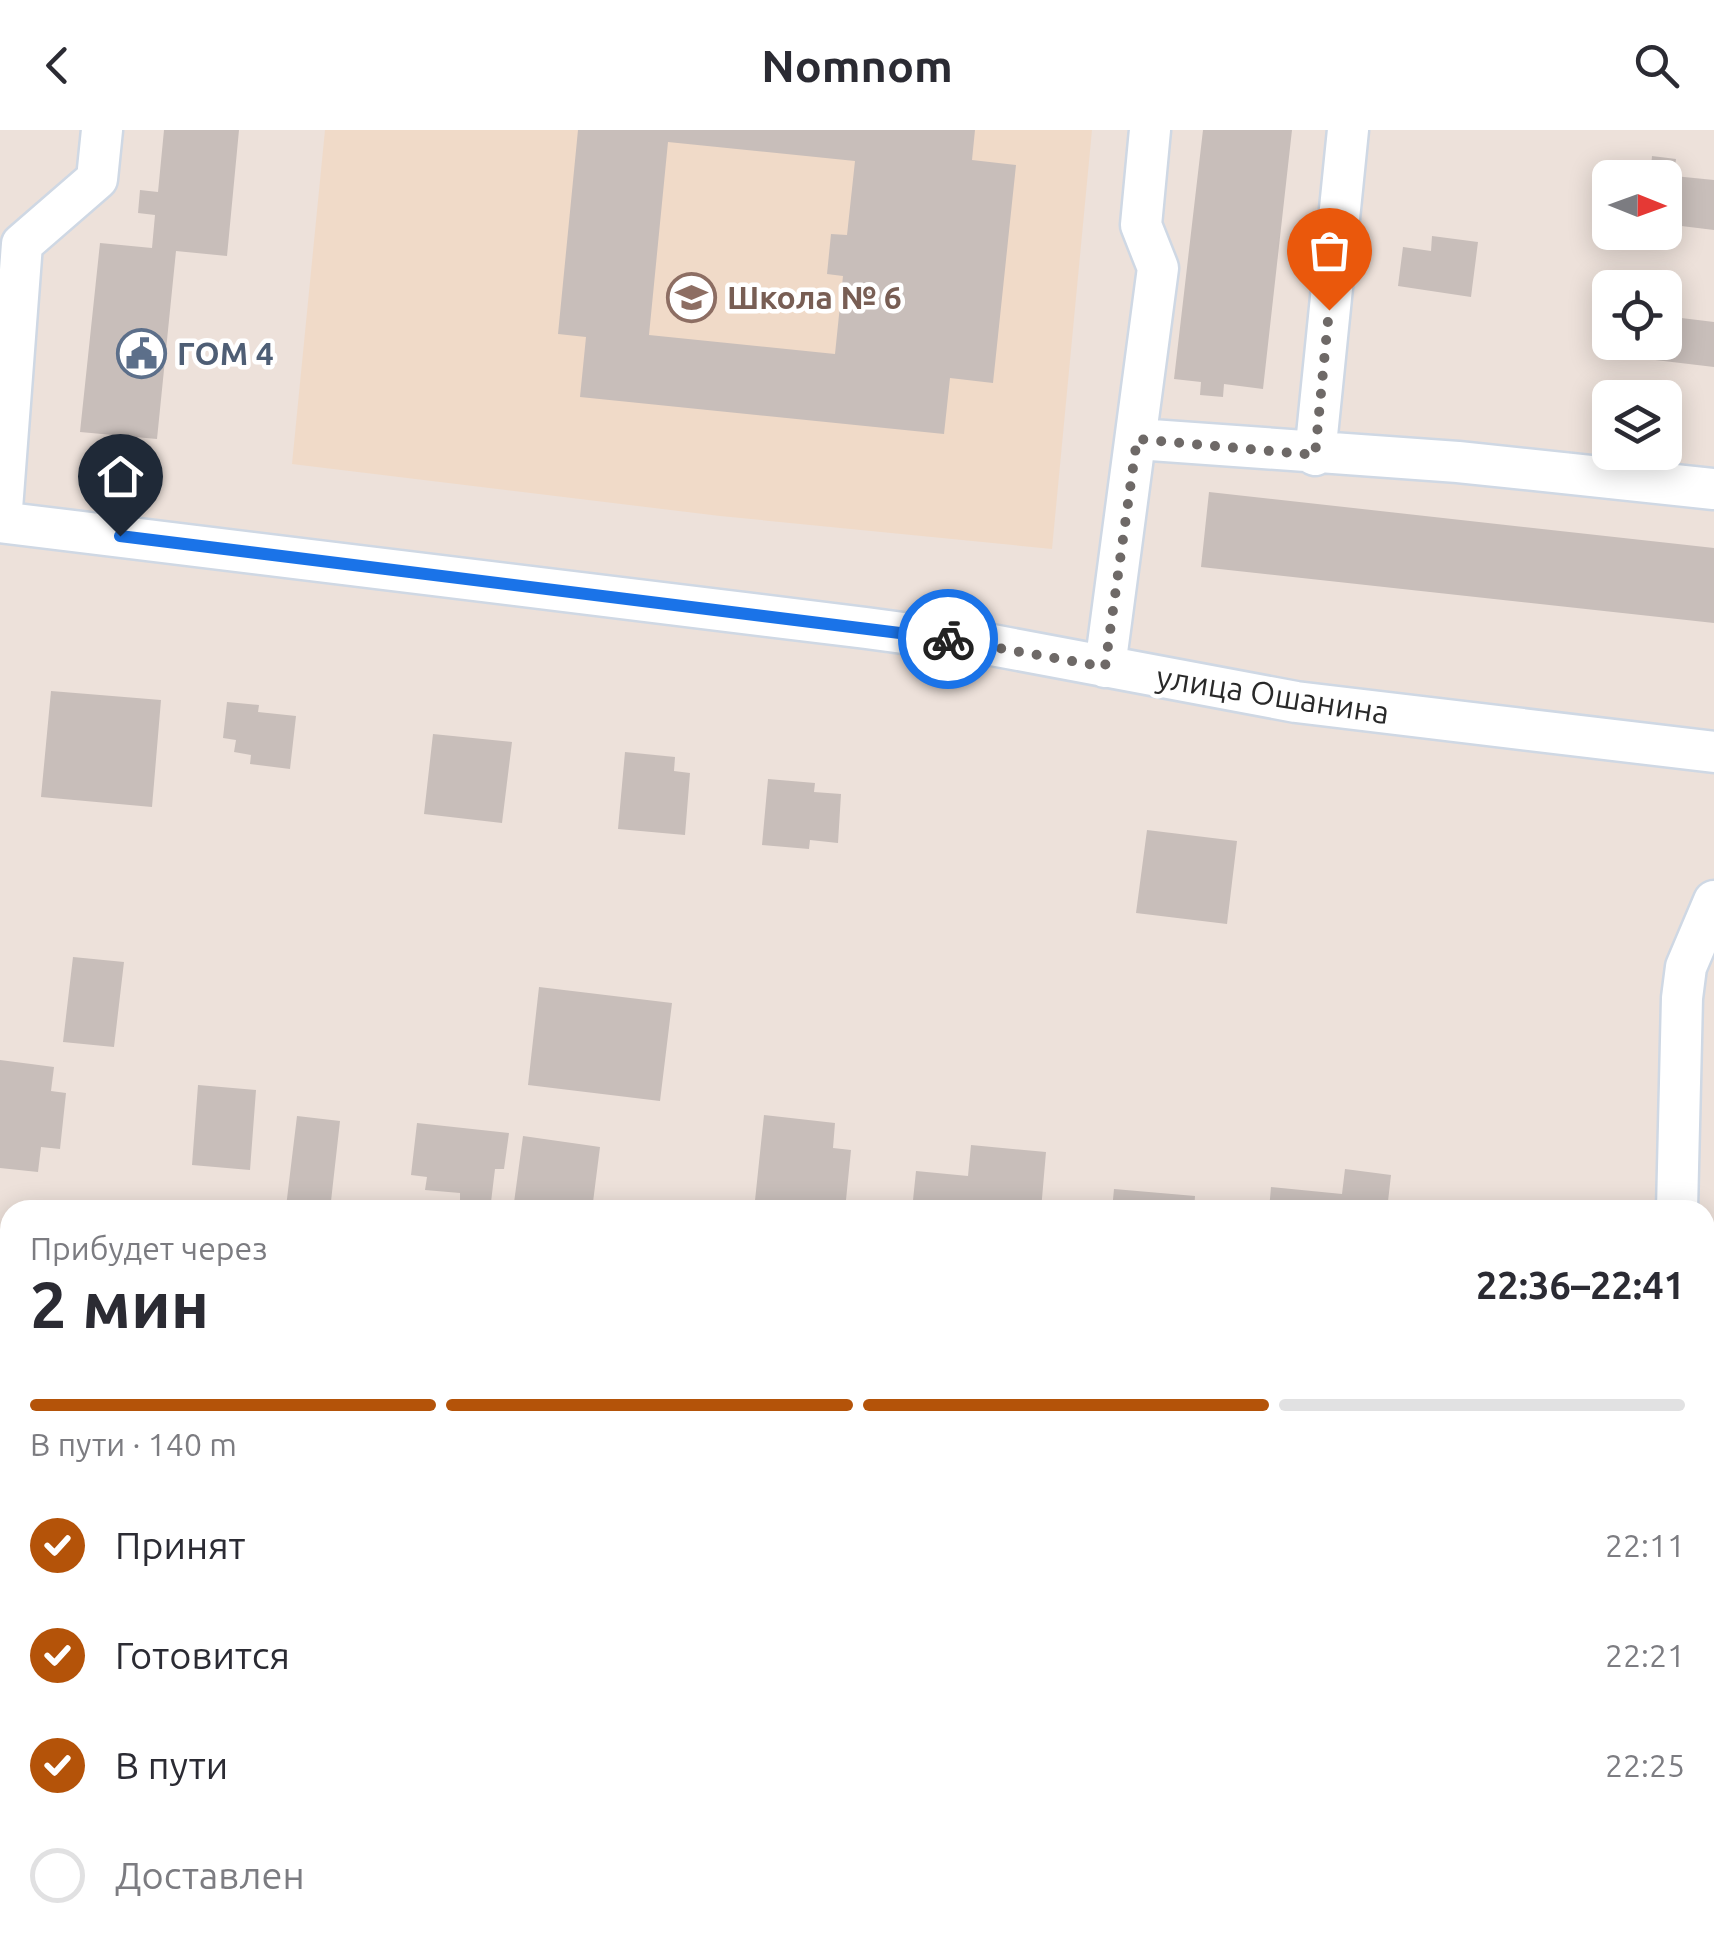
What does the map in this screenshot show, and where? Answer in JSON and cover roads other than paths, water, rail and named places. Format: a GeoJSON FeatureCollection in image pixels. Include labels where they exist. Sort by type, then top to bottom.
{"type":"FeatureCollection","features":[{"type":"Feature","properties":{"kind":"street"},"geometry":{"type":"LineString","coordinates":[[1,522],[22,244],[97,179],[102,130]]}},
{"type":"Feature","properties":{"kind":"street"},"geometry":{"type":"LineString","coordinates":[[1105,667],[1158,268],[1141,224],[1150,130]]}},
{"type":"Feature","properties":{"kind":"street"},"geometry":{"type":"LineString","coordinates":[[1315,455],[1348,130]]}},
{"type":"Feature","properties":{"kind":"street"},"geometry":{"type":"LineString","coordinates":[[1137,439],[1315,455],[1458,462],[1714,489]]}},
{"type":"Feature","properties":{"kind":"street","name":"улица Ошанина"},"geometry":{"type":"LineString","coordinates":[[1,522],[866,628],[1296,702],[1714,752]]}},
{"type":"Feature","properties":{"kind":"street"},"geometry":{"type":"LineString","coordinates":[[1677,1200],[1682,998],[1686,967],[1714,901]]}},
{"type":"Feature","properties":{"kind":"place","name":"Школа № 6"},"geometry":{"type":"Point","coordinates":[692,297]}},
{"type":"Feature","properties":{"kind":"place","name":"ГОМ 4"},"geometry":{"type":"Point","coordinates":[142,353]}}]}
